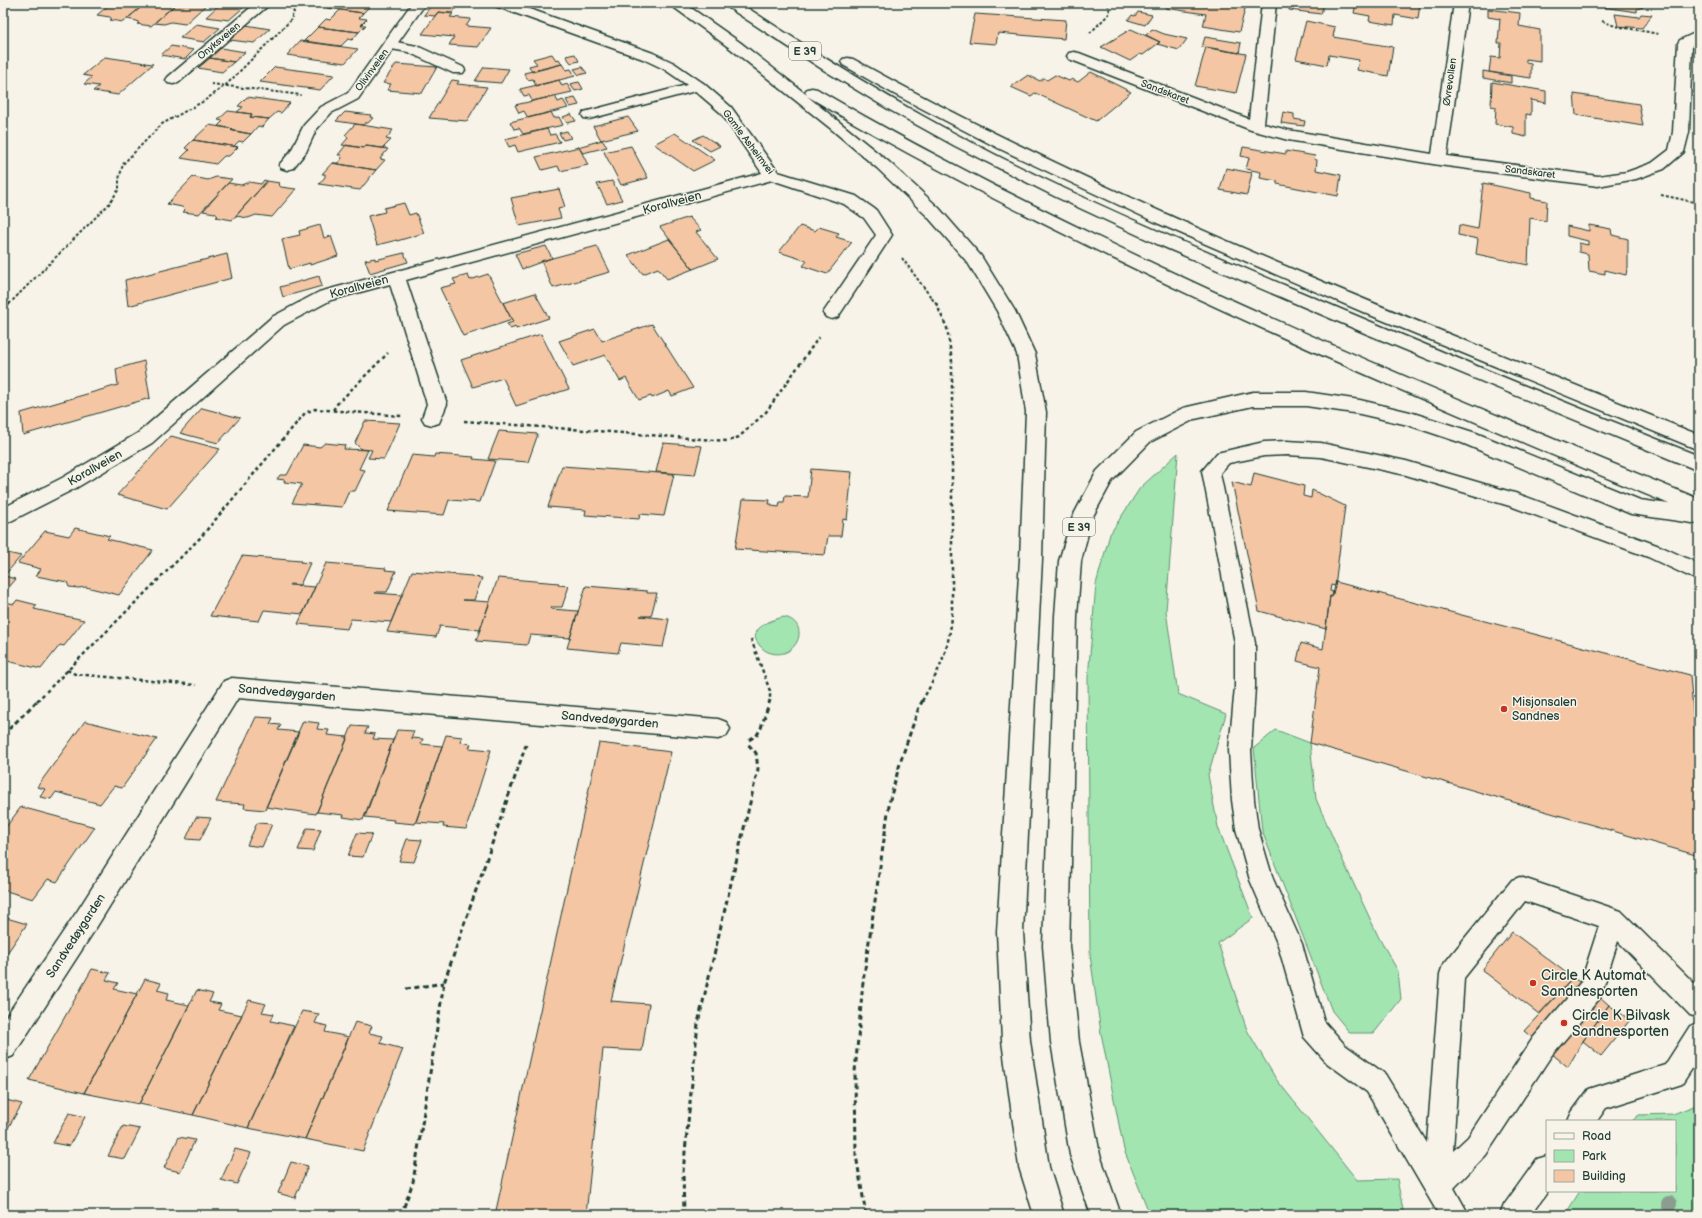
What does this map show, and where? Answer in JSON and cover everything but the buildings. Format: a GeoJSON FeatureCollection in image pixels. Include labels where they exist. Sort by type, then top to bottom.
{"type":"FeatureCollection","features":[{"type":"Feature","properties":{"kind":"main road","name":"Onyksveien"},"geometry":{"type":"LineString","coordinates":[[173,80],[264,3]]}},
{"type":"Feature","properties":{"kind":"main road","name":"Olivinveien"},"geometry":{"type":"LineString","coordinates":[[287,165],[298,152],[309,128],[326,110],[353,96],[420,3]]}},
{"type":"Feature","properties":{"kind":"main road","name":"Gamle Asheimvei"},"geometry":{"type":"LineString","coordinates":[[500,3],[648,56],[669,66],[698,86],[726,110],[772,176],[850,200],[870,214],[884,235]]}},
{"type":"Feature","properties":{"kind":"main road","name":"E 39"},"geometry":{"type":"LineString","coordinates":[[675,3],[736,46],[883,165],[933,212],[975,260],[1006,311],[1026,354],[1036,420],[1031,559],[1010,932],[1016,1041],[1034,1167],[1050,1215]]}},
{"type":"Feature","properties":{"kind":"main road","name":"E 39"},"geometry":{"type":"LineString","coordinates":[[731,3],[880,98],[995,161],[1152,235],[1308,303],[1490,380],[1699,464]]}},
{"type":"Feature","properties":{"kind":"main road","name":"E 39"},"geometry":{"type":"LineString","coordinates":[[754,3],[786,25],[898,90],[1010,148],[1154,216],[1369,308],[1699,443]]}},
{"type":"Feature","properties":{"kind":"main road"},"geometry":{"type":"LineString","coordinates":[[1256,127],[1268,3]]}},
{"type":"Feature","properties":{"kind":"main road","name":"Øvrevollen"},"geometry":{"type":"LineString","coordinates":[[1439,160],[1461,3]]}},
{"type":"Feature","properties":{"kind":"main road","name":"Sandskaret"},"geometry":{"type":"LineString","coordinates":[[1074,56],[1256,127],[1288,135],[1439,160],[1598,181],[1630,176],[1658,166],[1676,152],[1681,132],[1686,43],[1699,35]]}},
{"type":"Feature","properties":{"kind":"main road","name":"E 39"},"geometry":{"type":"LineString","coordinates":[[736,46],[856,118],[971,180],[1124,257],[1282,331],[1699,508]]}},
{"type":"Feature","properties":{"kind":"main road","name":"Korallveien"},"geometry":{"type":"LineString","coordinates":[[3,517],[68,483],[145,438],[278,321],[325,296],[772,176]]}},
{"type":"Feature","properties":{"kind":"main road"},"geometry":{"type":"LineString","coordinates":[[832,313],[884,235]]}},
{"type":"Feature","properties":{"kind":"main road"},"geometry":{"type":"LineString","coordinates":[[396,277],[437,404],[432,418]]}},
{"type":"Feature","properties":{"kind":"main road","name":"E 39"},"geometry":{"type":"LineString","coordinates":[[1106,1215],[1086,1155],[1080,1125],[1065,1042],[1056,946],[1066,616],[1070,561],[1082,518],[1104,476],[1143,437],[1190,413],[1253,398],[1306,398],[1360,407],[1410,419],[1469,438],[1638,508],[1699,516]]}},
{"type":"Feature","properties":{"kind":"main road","name":"Sandvedøygarden"},"geometry":{"type":"LineString","coordinates":[[3,1046],[87,919],[232,688],[718,729]]}},
{"type":"Feature","properties":{"kind":"lane"},"geometry":{"type":"LineString","coordinates":[[391,45],[412,49],[458,70]]}},
{"type":"Feature","properties":{"kind":"lane"},"geometry":{"type":"LineString","coordinates":[[589,116],[698,86]]}},
{"type":"Feature","properties":{"kind":"lane"},"geometry":{"type":"LineString","coordinates":[[1455,1215],[1376,1083],[1336,1054],[1314,1028],[1290,944],[1260,873],[1247,830],[1243,800],[1240,750],[1245,687],[1244,644],[1211,471],[1223,458],[1264,449],[1287,448],[1321,450],[1406,468],[1518,501],[1655,552],[1699,573]]}},
{"type":"Feature","properties":{"kind":"lane"},"geometry":{"type":"LineString","coordinates":[[1437,1186],[1452,974],[1520,888],[1613,919],[1699,1006]]}},
{"type":"Feature","properties":{"kind":"lane"},"geometry":{"type":"LineString","coordinates":[[1437,1186],[1477,1146],[1542,1047],[1591,989],[1613,919]]}},
{"type":"Feature","properties":{"kind":"lane"},"geometry":{"type":"LineString","coordinates":[[1582,1120],[1598,1098],[1673,1075],[1699,1035]]}},
{"type":"Feature","properties":{"kind":"lane"},"geometry":{"type":"LineString","coordinates":[[1514,1215],[1546,1170]]}},
{"type":"Feature","properties":{"kind":"path"},"geometry":{"type":"LineString","coordinates":[[1050,3],[1070,3]]}},
{"type":"Feature","properties":{"kind":"path"},"geometry":{"type":"LineString","coordinates":[[1074,56],[1082,42],[1110,13],[1108,3]]}},
{"type":"Feature","properties":{"kind":"path"},"geometry":{"type":"LineString","coordinates":[[3,310],[109,204],[118,189],[123,164],[162,124],[204,101],[226,85],[290,21],[294,12],[289,7]]}},
{"type":"Feature","properties":{"kind":"path"},"geometry":{"type":"LineString","coordinates":[[1602,21],[1610,26],[1650,31]]}},
{"type":"Feature","properties":{"kind":"path"},"geometry":{"type":"LineString","coordinates":[[173,80],[226,85],[343,100]]}},
{"type":"Feature","properties":{"kind":"path"},"geometry":{"type":"LineString","coordinates":[[866,1215],[856,1155],[854,1072],[864,974],[890,799],[901,760],[919,707],[938,673],[949,641],[952,617],[952,361],[947,328],[936,304],[884,235]]}},
{"type":"Feature","properties":{"kind":"path"},"geometry":{"type":"LineString","coordinates":[[3,735],[200,538],[306,413],[315,409],[333,410],[728,441],[739,437],[766,412],[811,350],[832,313]]}},
{"type":"Feature","properties":{"kind":"path"},"geometry":{"type":"LineString","coordinates":[[333,410],[337,404],[412,330]]}},
{"type":"Feature","properties":{"kind":"path"},"geometry":{"type":"LineString","coordinates":[[684,1215],[683,1172],[698,1023],[758,769],[756,753],[746,742],[757,735],[770,701],[770,691],[751,640]]}},
{"type":"Feature","properties":{"kind":"path"},"geometry":{"type":"LineString","coordinates":[[67,670],[75,674],[232,688]]}},
{"type":"Feature","properties":{"kind":"path"},"geometry":{"type":"LineString","coordinates":[[401,1215],[413,1182],[444,983],[537,714]]}},
{"type":"Feature","properties":{"kind":"path"},"geometry":{"type":"LineString","coordinates":[[406,989],[444,983]]}},
{"type":"Feature","properties":{"kind":"green space"},"geometry":{"type":"Polygon","coordinates":[[[1178,453],[1166,611],[1178,694],[1226,714],[1208,775],[1218,827],[1253,918],[1218,943],[1247,1030],[1276,1079],[1357,1180],[1397,1179],[1404,1215],[1150,1215],[1124,1150],[1101,1033],[1090,955],[1088,678],[1096,584],[1110,534],[1140,488],[1178,453]]]}},
{"type":"Feature","properties":{"kind":"green space"},"geometry":{"type":"Polygon","coordinates":[[[784,617],[793,621],[798,627],[799,634],[797,641],[793,647],[786,652],[778,654],[768,652],[757,642],[755,637],[756,632],[759,628],[769,622],[784,617]]]}},
{"type":"Feature","properties":{"kind":"green space"},"geometry":{"type":"Polygon","coordinates":[[[1276,730],[1310,743],[1316,799],[1379,938],[1398,971],[1401,999],[1374,1033],[1350,1033],[1332,1011],[1262,831],[1254,748],[1276,730]]]}},
{"type":"Feature","properties":{"kind":"green space"},"geometry":{"type":"Polygon","coordinates":[[[1699,1104],[1699,1215],[1565,1215],[1579,1192],[1676,1192],[1676,1120],[1633,1120],[1639,1115],[1673,1114],[1699,1104]]]}},
{"type":"Feature","properties":{"kind":"place","name":"Misjonsalen Sandnes"},"geometry":{"type":"Point","coordinates":[1504,709]}},
{"type":"Feature","properties":{"kind":"place","name":"Circle K Automat Sandnesporten"},"geometry":{"type":"Point","coordinates":[1533,983]}},
{"type":"Feature","properties":{"kind":"place","name":"Circle K Bilvask Sandnesporten"},"geometry":{"type":"Point","coordinates":[1564,1023]}}]}
